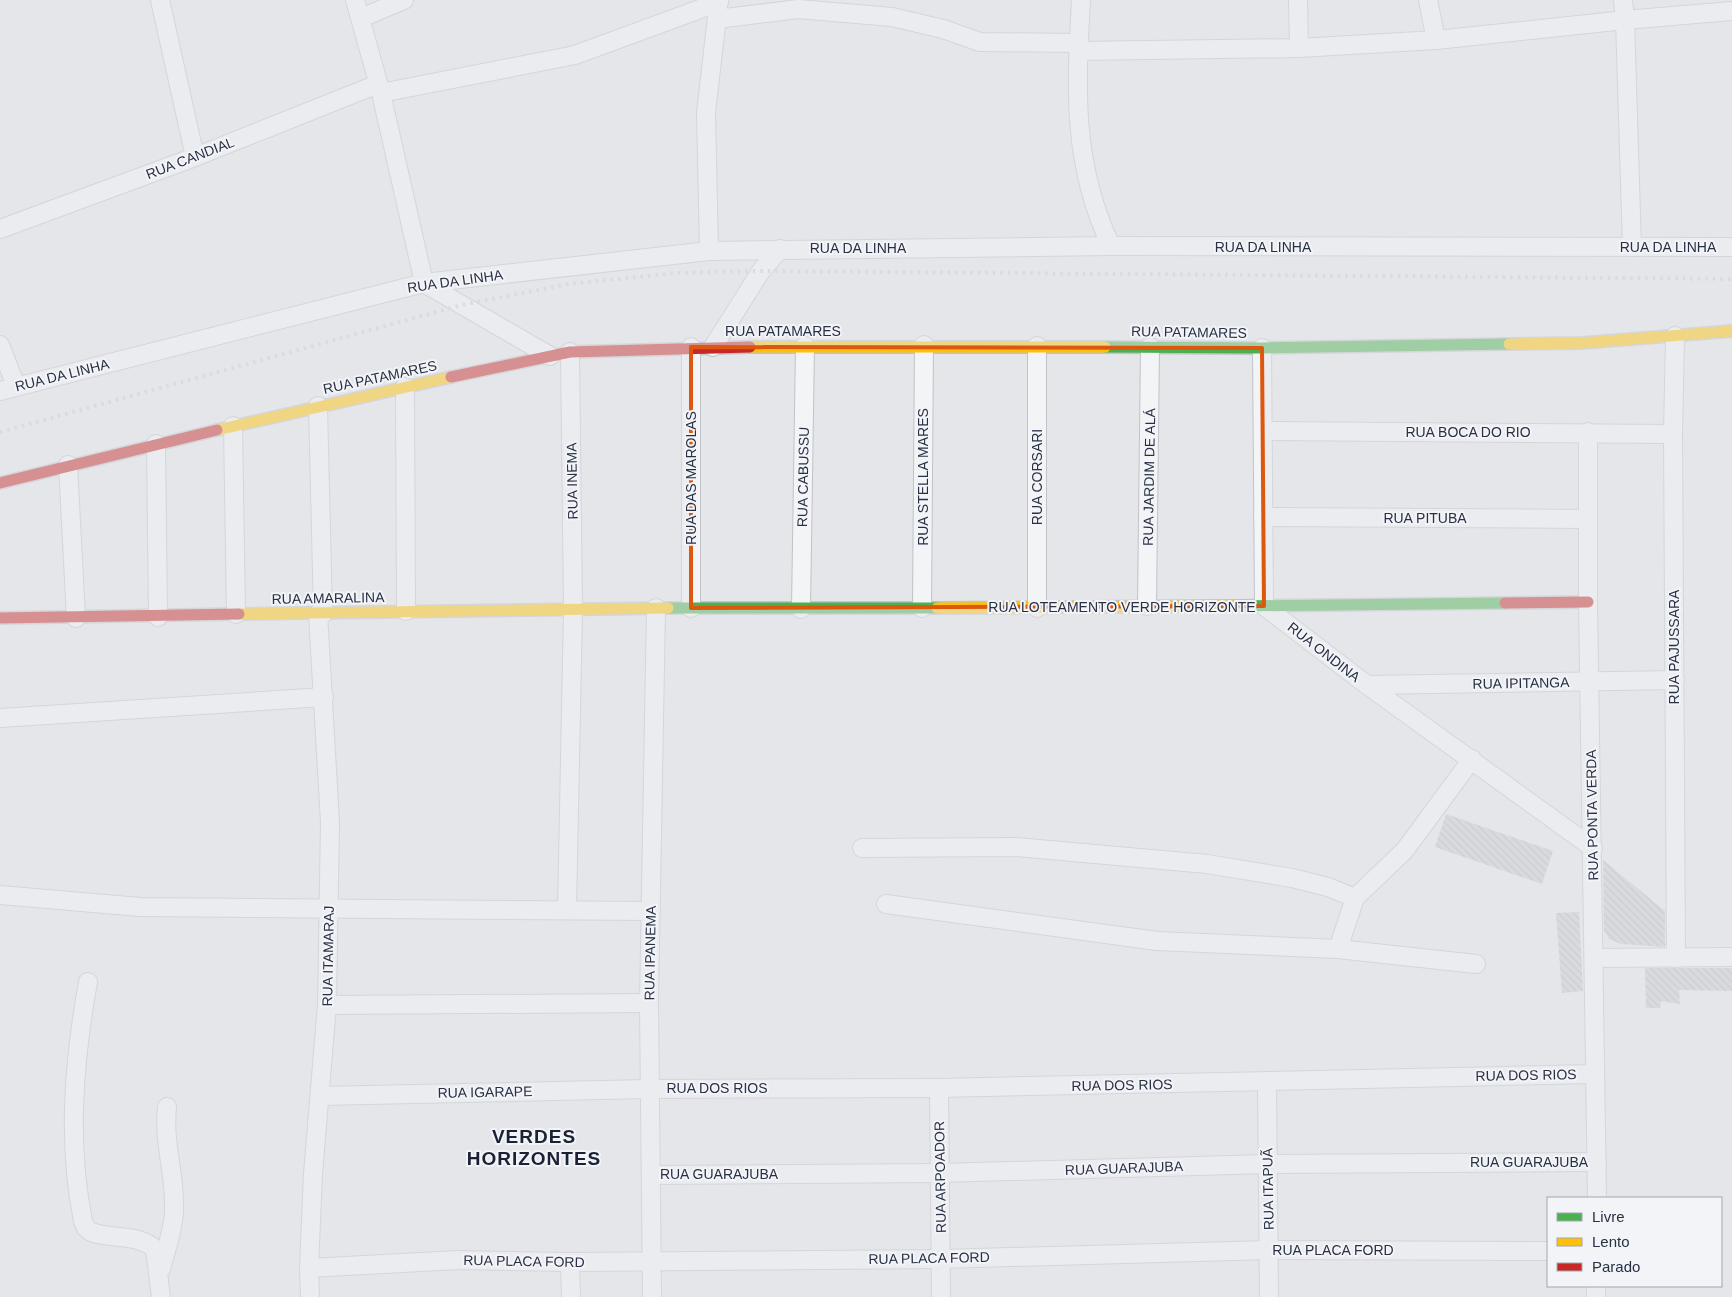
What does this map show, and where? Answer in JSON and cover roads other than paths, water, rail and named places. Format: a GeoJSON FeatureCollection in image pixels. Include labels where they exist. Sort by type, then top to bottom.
{"type":"FeatureCollection","features":[{"type":"Feature","properties":{"kind":"street"},"geometry":{"type":"LineString","coordinates":[[160,0],[195,157]]}},
{"type":"Feature","properties":{"kind":"street"},"geometry":{"type":"LineString","coordinates":[[355,0],[380,89],[424,283],[550,356]]}},
{"type":"Feature","properties":{"kind":"street"},"geometry":{"type":"LineString","coordinates":[[361,18],[404,0]]}},
{"type":"Feature","properties":{"kind":"street"},"geometry":{"type":"LineString","coordinates":[[1081,0],[1078,122],[1082,154],[1092,201],[1111,246]]}},
{"type":"Feature","properties":{"kind":"street"},"geometry":{"type":"LineString","coordinates":[[1298,0],[1299,48]]}},
{"type":"Feature","properties":{"kind":"street"},"geometry":{"type":"LineString","coordinates":[[1428,0],[1436,40]]}},
{"type":"Feature","properties":{"kind":"street"},"geometry":{"type":"LineString","coordinates":[[1623,0],[1626,20],[1632,247]]}},
{"type":"Feature","properties":{"kind":"street"},"geometry":{"type":"LineString","coordinates":[[709,251],[706,113],[718,7]]}},
{"type":"Feature","properties":{"kind":"street","name":"RUA CANDIAL"},"geometry":{"type":"LineString","coordinates":[[0,230],[380,89],[575,55],[718,7],[798,9],[892,17],[943,29],[980,42],[1079,47],[1299,48],[1436,40],[1732,11]]}},
{"type":"Feature","properties":{"kind":"street","name":"RUA DA LINHA"},"geometry":{"type":"LineString","coordinates":[[8,388],[424,283],[709,251],[1111,246],[1732,248]]}},
{"type":"Feature","properties":{"kind":"street"},"geometry":{"type":"LineString","coordinates":[[713,347],[761,271],[780,249]]}},
{"type":"Feature","properties":{"kind":"street","name":"RUA PATAMARES"},"geometry":{"type":"LineString","coordinates":[[0,482],[318,406],[570,352],[691,347],[924,345],[1262,348],[1582,343],[1732,331]]}},
{"type":"Feature","properties":{"kind":"street","name":"RUA PAJUSSARA"},"geometry":{"type":"LineString","coordinates":[[1674,336],[1676,958]]}},
{"type":"Feature","properties":{"kind":"street"},"geometry":{"type":"LineString","coordinates":[[0,345],[8,388]]}},
{"type":"Feature","properties":{"kind":"street","name":"RUA STELLA MARES"},"geometry":{"type":"LineString","coordinates":[[922,608],[924,345]]}},
{"type":"Feature","properties":{"kind":"street","name":"RUA CABUSSU"},"geometry":{"type":"LineString","coordinates":[[801,609],[805,346]]}},
{"type":"Feature","properties":{"kind":"street","name":"RUA CORSARI"},"geometry":{"type":"LineString","coordinates":[[1037,346],[1037,608]]}},
{"type":"Feature","properties":{"kind":"street","name":"RUA DAS MAROLAS"},"geometry":{"type":"LineString","coordinates":[[691,347],[691,608]]}},
{"type":"Feature","properties":{"kind":"street","name":"RUA JARDIM DE ALÁ"},"geometry":{"type":"LineString","coordinates":[[1147,606],[1150,347]]}},
{"type":"Feature","properties":{"kind":"street"},"geometry":{"type":"LineString","coordinates":[[1262,348],[1264,606]]}},
{"type":"Feature","properties":{"kind":"street","name":"RUA INEMA"},"geometry":{"type":"LineString","coordinates":[[567,910],[573,610],[570,352]]}},
{"type":"Feature","properties":{"kind":"street"},"geometry":{"type":"LineString","coordinates":[[405,387],[406,611]]}},
{"type":"Feature","properties":{"kind":"street","name":"RUA ITAMARAJ"},"geometry":{"type":"LineString","coordinates":[[310,1297],[309,1268],[313,1174],[327,1005],[330,813],[321,614],[318,406]]}},
{"type":"Feature","properties":{"kind":"street"},"geometry":{"type":"LineString","coordinates":[[233,426],[236,614]]}},
{"type":"Feature","properties":{"kind":"street","name":"RUA BOCA DO RIO"},"geometry":{"type":"LineString","coordinates":[[1262,431],[1673,434]]}},
{"type":"Feature","properties":{"kind":"street","name":"RUA PONTA VERDA"},"geometry":{"type":"LineString","coordinates":[[1588,432],[1587,519],[1597,1197]]}},
{"type":"Feature","properties":{"kind":"street"},"geometry":{"type":"LineString","coordinates":[[156,444],[158,617]]}},
{"type":"Feature","properties":{"kind":"street"},"geometry":{"type":"LineString","coordinates":[[68,465],[76,618]]}},
{"type":"Feature","properties":{"kind":"street","name":"RUA PITUBA"},"geometry":{"type":"LineString","coordinates":[[1263,517],[1587,519]]}},
{"type":"Feature","properties":{"kind":"street","name":"RUA LOTEAMENTO VERDE HORIZONTE"},"geometry":{"type":"LineString","coordinates":[[656,608],[1037,608],[1588,602]]}},
{"type":"Feature","properties":{"kind":"street","name":"RUA ONDINA"},"geometry":{"type":"LineString","coordinates":[[1264,606],[1367,685],[1593,848]]}},
{"type":"Feature","properties":{"kind":"street","name":"RUA AMARALINA"},"geometry":{"type":"LineString","coordinates":[[0,618],[656,608]]}},
{"type":"Feature","properties":{"kind":"street","name":"RUA IPANEMA"},"geometry":{"type":"LineString","coordinates":[[652,1297],[650,1260],[649,1003],[656,608]]}},
{"type":"Feature","properties":{"kind":"street","name":"RUA IPITANGA"},"geometry":{"type":"LineString","coordinates":[[1367,685],[1675,680]]}},
{"type":"Feature","properties":{"kind":"street"},"geometry":{"type":"LineString","coordinates":[[0,718],[324,697]]}},
{"type":"Feature","properties":{"kind":"street"},"geometry":{"type":"LineString","coordinates":[[1338,949],[1355,898],[1405,850],[1472,759]]}},
{"type":"Feature","properties":{"kind":"street"},"geometry":{"type":"LineString","coordinates":[[862,848],[1016,847],[1207,864],[1299,880],[1328,887],[1355,898]]}},
{"type":"Feature","properties":{"kind":"street"},"geometry":{"type":"LineString","coordinates":[[0,895],[140,907],[651,912]]}},
{"type":"Feature","properties":{"kind":"street"},"geometry":{"type":"LineString","coordinates":[[886,904],[1157,941],[1338,949],[1476,964]]}},
{"type":"Feature","properties":{"kind":"street"},"geometry":{"type":"LineString","coordinates":[[1594,958],[1732,957]]}},
{"type":"Feature","properties":{"kind":"street"},"geometry":{"type":"LineString","coordinates":[[88,982],[80,1028],[74,1100],[75,1148],[83,1221],[86,1228],[97,1234],[148,1242],[155,1249],[160,1275],[161,1297]]}},
{"type":"Feature","properties":{"kind":"street"},"geometry":{"type":"LineString","coordinates":[[327,1005],[649,1003]]}},
{"type":"Feature","properties":{"kind":"street","name":"RUA DOS RIOS"},"geometry":{"type":"LineString","coordinates":[[649,1089],[938,1088],[1594,1074]]}},
{"type":"Feature","properties":{"kind":"street","name":"RUA ITAPUÃ"},"geometry":{"type":"LineString","coordinates":[[1267,1082],[1269,1297]]}},
{"type":"Feature","properties":{"kind":"street","name":"RUA ARPOADOR"},"geometry":{"type":"LineString","coordinates":[[938,1088],[941,1297]]}},
{"type":"Feature","properties":{"kind":"street","name":"RUA IGARAPE"},"geometry":{"type":"LineString","coordinates":[[320,1096],[649,1089]]}},
{"type":"Feature","properties":{"kind":"street"},"geometry":{"type":"LineString","coordinates":[[160,1275],[174,1213],[172,1179],[165,1137],[167,1107]]}},
{"type":"Feature","properties":{"kind":"street","name":"RUA GUARAJUBA"},"geometry":{"type":"LineString","coordinates":[[651,1175],[940,1173],[1268,1164],[1597,1162]]}},
{"type":"Feature","properties":{"kind":"street","name":"RUA PLACA FORD"},"geometry":{"type":"LineString","coordinates":[[309,1268],[458,1260],[570,1262],[940,1259],[1269,1250],[1547,1251]]}},
{"type":"Feature","properties":{"kind":"street"},"geometry":{"type":"LineString","coordinates":[[570,1262],[571,1297]]}},
{"type":"Feature","properties":{"kind":"railway"},"geometry":{"type":"LineString","coordinates":[[0,432],[462,305],[569,284],[676,273],[761,271],[1732,279]]}},
{"type":"Feature","properties":{"kind":"district","name":"VERDES HORIZONTES"},"geometry":{"type":"Point","coordinates":[534,1147]}}]}
